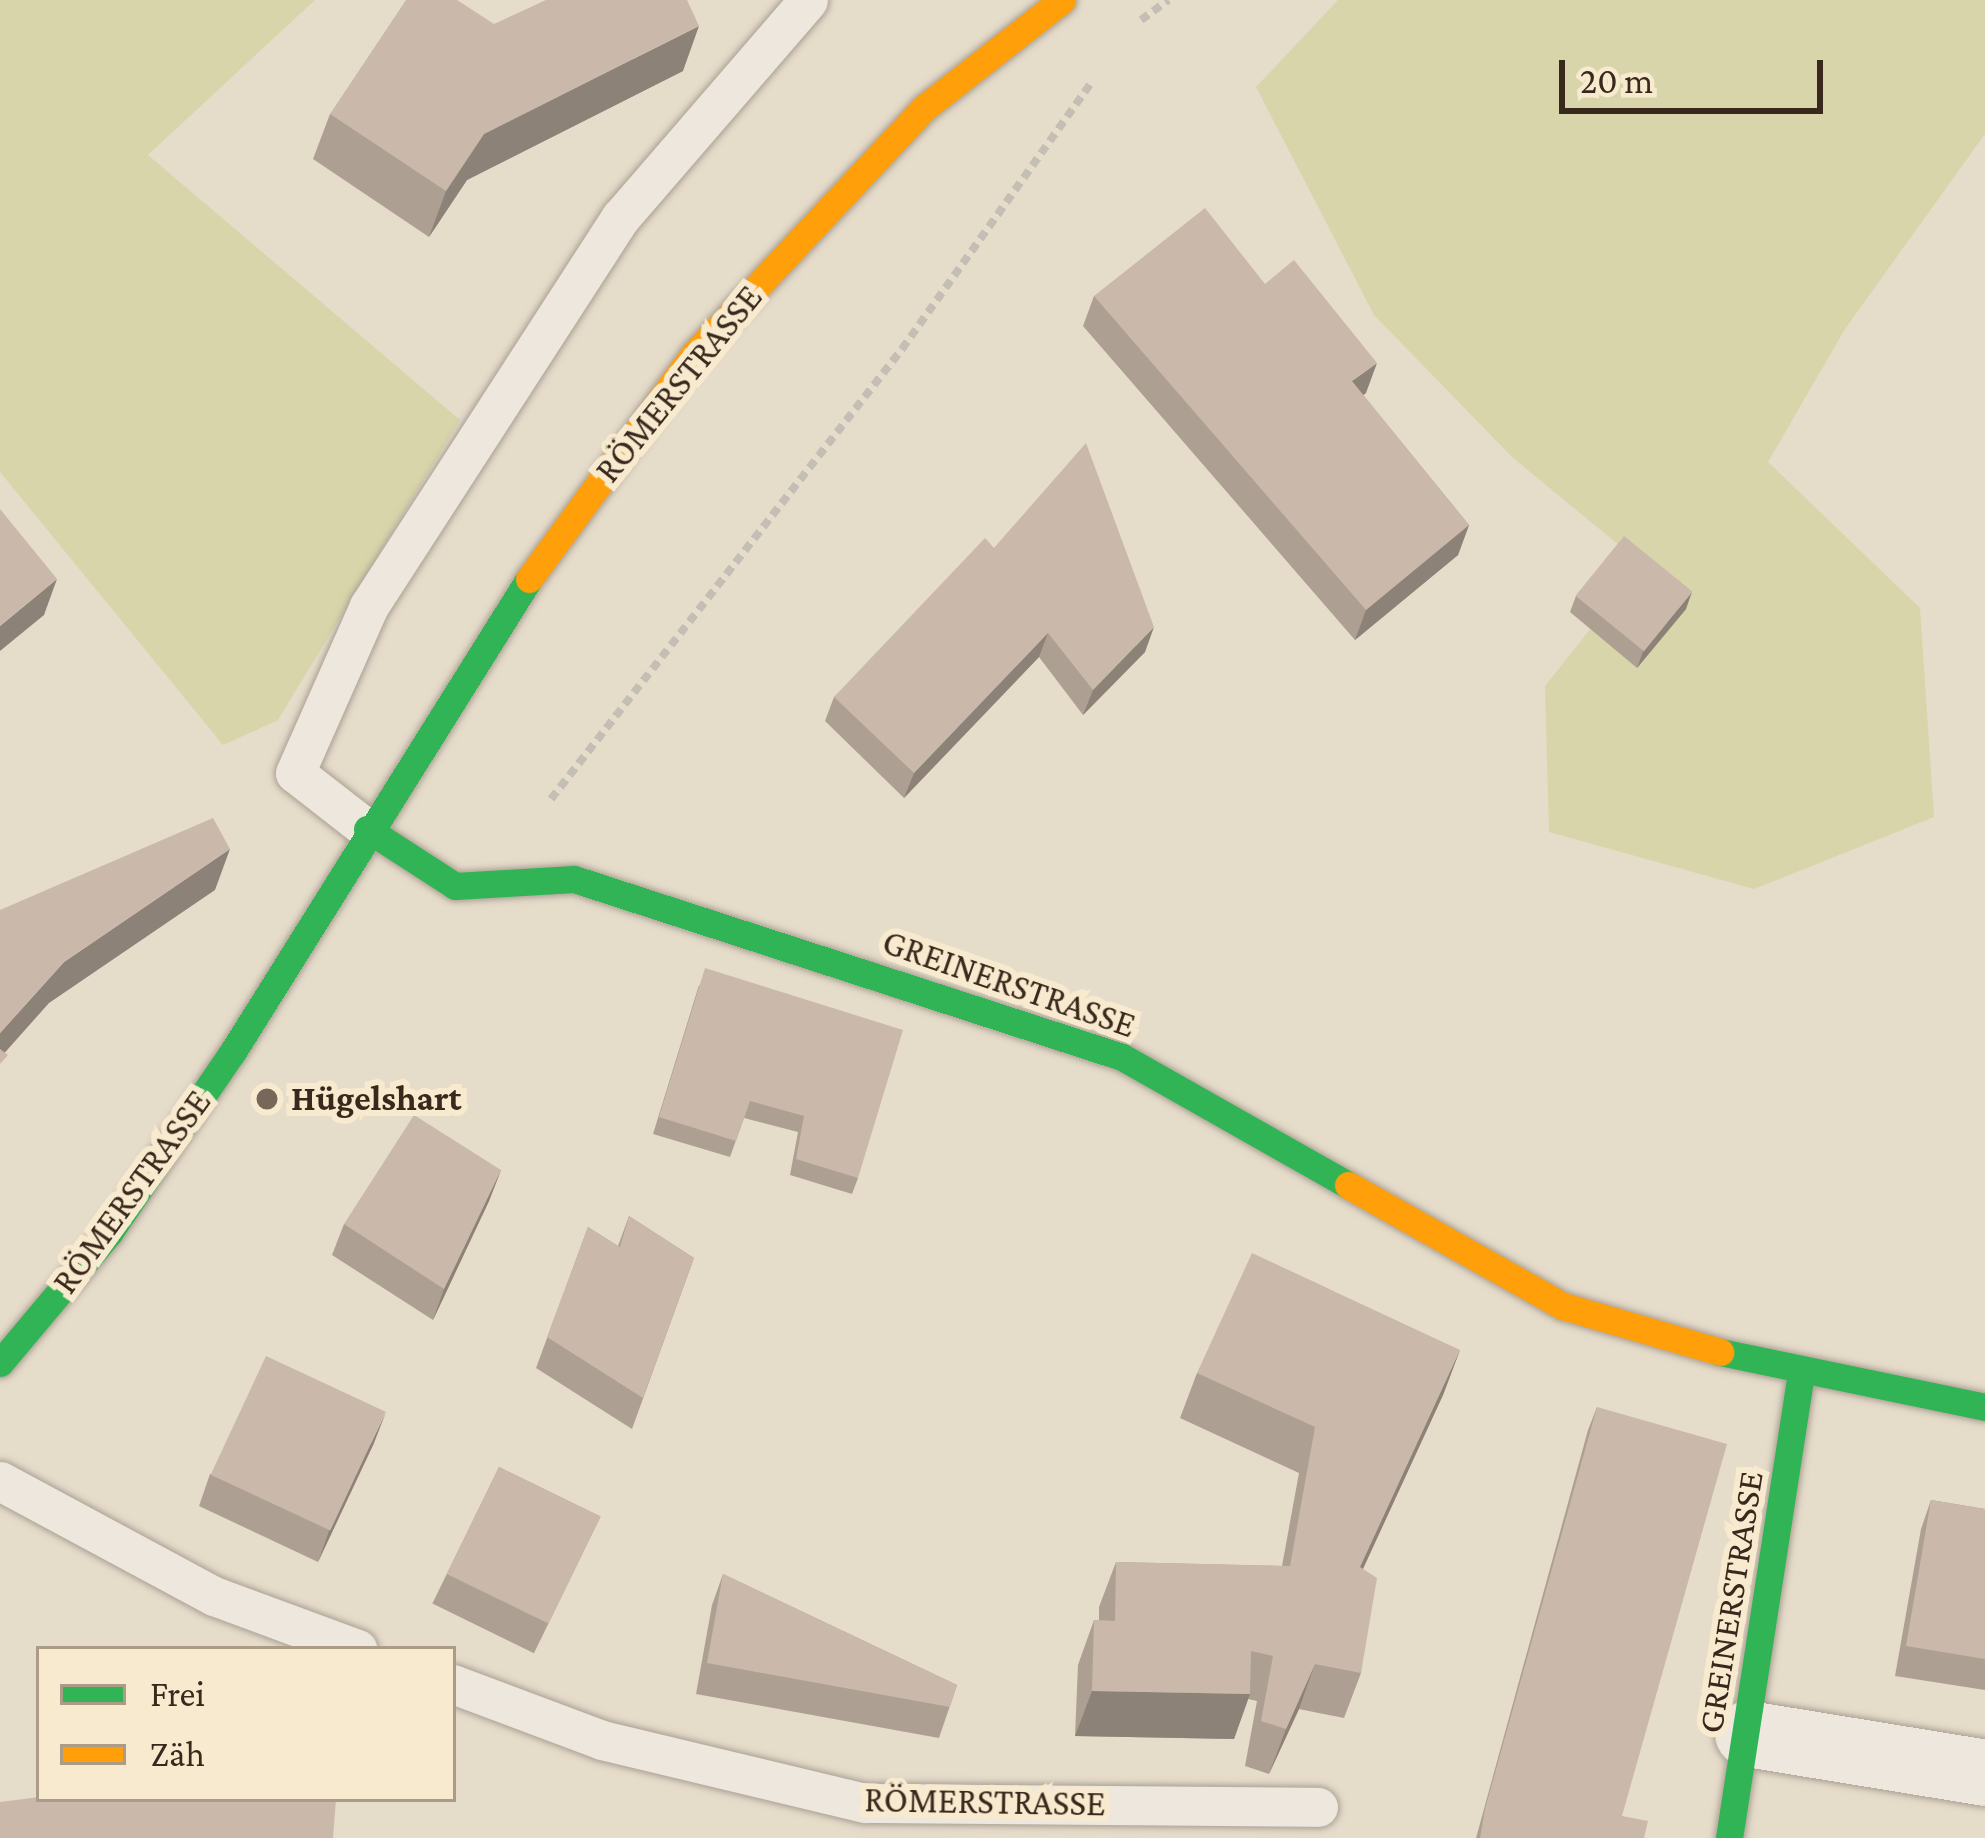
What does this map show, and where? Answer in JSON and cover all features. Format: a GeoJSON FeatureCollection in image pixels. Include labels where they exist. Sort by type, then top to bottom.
{"type":"FeatureCollection","features":[{"type":"Feature","properties":{"kind":"street","name":"RÖMERSTRASSE"},"geometry":{"type":"LineString","coordinates":[[0,1363],[109,1233],[368,830],[475,652],[694,354],[924,109],[1062,0]]}},
{"type":"Feature","properties":{"kind":"street"},"geometry":{"type":"LineString","coordinates":[[368,830],[455,886]]}},
{"type":"Feature","properties":{"kind":"street","name":"GREINERSTRASSE"},"geometry":{"type":"LineString","coordinates":[[455,886],[574,879],[1122,1057],[1563,1306],[1801,1375],[1985,1407]]}},
{"type":"Feature","properties":{"kind":"street","name":"GREINERSTRASSE"},"geometry":{"type":"LineString","coordinates":[[1729,1838],[1801,1375]]}},
{"type":"Feature","properties":{"kind":"street"},"geometry":{"type":"LineString","coordinates":[[1748,1734],[1985,1773]]}},
{"type":"Feature","properties":{"kind":"lane"},"geometry":{"type":"LineString","coordinates":[[368,830],[295,773],[369,606],[621,217],[808,0]]}},
{"type":"Feature","properties":{"kind":"lane"},"geometry":{"type":"LineString","coordinates":[[0,1480],[214,1596],[349,1646]]}},
{"type":"Feature","properties":{"kind":"lane","name":"RÖMERSTRASSE"},"geometry":{"type":"LineString","coordinates":[[456,1685],[602,1740],[865,1803],[1318,1807]]}},
{"type":"Feature","properties":{"kind":"path"},"geometry":{"type":"LineString","coordinates":[[1130,27],[1168,0]]}},
{"type":"Feature","properties":{"kind":"path"},"geometry":{"type":"LineString","coordinates":[[455,886],[539,814],[902,349],[1105,62]]}},
{"type":"Feature","properties":{"kind":"shaded area"},"geometry":{"type":"Polygon","coordinates":[[[0,0],[315,0],[148,155],[460,420],[278,720],[223,745],[0,472],[0,0]]]}},
{"type":"Feature","properties":{"kind":"shaded area"},"geometry":{"type":"Polygon","coordinates":[[[1338,0],[1985,0],[1985,134],[1845,329],[1768,462],[1920,608],[1934,817],[1754,889],[1549,832],[1545,686],[1642,564],[1512,457],[1374,315],[1256,87],[1338,0]]]}},
{"type":"Feature","properties":{"kind":"building"},"geometry":{"type":"Polygon","coordinates":[[[406,0],[457,0],[494,24],[546,0],[687,0],[699,26],[484,134],[446,191],[330,114],[406,0]]]}},
{"type":"Feature","properties":{"kind":"building"},"geometry":{"type":"Polygon","coordinates":[[[1205,208],[1265,284],[1294,260],[1377,363],[1352,381],[1469,525],[1366,610],[1094,296],[1205,208]]]}},
{"type":"Feature","properties":{"kind":"building"},"geometry":{"type":"Polygon","coordinates":[[[1086,443],[1154,627],[1093,690],[1048,633],[914,773],[834,697],[985,538],[994,548],[1086,443]]]}},
{"type":"Feature","properties":{"kind":"building"},"geometry":{"type":"Polygon","coordinates":[[[0,509],[57,579],[0,626],[0,509]]]}},
{"type":"Feature","properties":{"kind":"building"},"geometry":{"type":"Polygon","coordinates":[[[1624,536],[1692,591],[1644,651],[1576,596],[1624,536]]]}},
{"type":"Feature","properties":{"kind":"building"},"geometry":{"type":"Polygon","coordinates":[[[213,818],[230,849],[64,962],[0,1033],[0,910],[213,818]]]}},
{"type":"Feature","properties":{"kind":"building"},"geometry":{"type":"Polygon","coordinates":[[[705,968],[903,1030],[858,1178],[796,1159],[804,1116],[750,1101],[736,1141],[659,1117],[705,968]]]}},
{"type":"Feature","properties":{"kind":"building"},"geometry":{"type":"Polygon","coordinates":[[[414,1115],[501,1170],[444,1289],[344,1224],[414,1115]]]}},
{"type":"Feature","properties":{"kind":"building"},"geometry":{"type":"Polygon","coordinates":[[[629,1216],[694,1258],[643,1398],[547,1337],[588,1227],[620,1247],[629,1216]]]}},
{"type":"Feature","properties":{"kind":"building"},"geometry":{"type":"Polygon","coordinates":[[[1252,1253],[1460,1350],[1360,1567],[1377,1578],[1361,1673],[1315,1664],[1286,1729],[1261,1721],[1273,1656],[1251,1651],[1250,1694],[1092,1691],[1094,1620],[1115,1621],[1116,1562],[1290,1566],[1315,1427],[1197,1373],[1252,1253]]]}},
{"type":"Feature","properties":{"kind":"building"},"geometry":{"type":"Polygon","coordinates":[[[266,1356],[386,1412],[330,1531],[211,1475],[266,1356]]]}},
{"type":"Feature","properties":{"kind":"building"},"geometry":{"type":"Polygon","coordinates":[[[1597,1407],[1727,1444],[1622,1816],[1648,1821],[1644,1838],[1480,1838],[1485,1809],[1597,1407]]]}},
{"type":"Feature","properties":{"kind":"building"},"geometry":{"type":"Polygon","coordinates":[[[499,1467],[601,1517],[548,1623],[447,1574],[499,1467]]]}},
{"type":"Feature","properties":{"kind":"building"},"geometry":{"type":"Polygon","coordinates":[[[1931,1500],[1985,1509],[1985,1659],[1906,1646],[1931,1500]]]}},
{"type":"Feature","properties":{"kind":"building"},"geometry":{"type":"Polygon","coordinates":[[[723,1574],[957,1685],[950,1707],[707,1663],[723,1574]]]}},
{"type":"Feature","properties":{"kind":"building"},"geometry":{"type":"Polygon","coordinates":[[[36,1797],[36,1802],[336,1802],[333,1838],[0,1838],[0,1802],[36,1797]]]}},
{"type":"Feature","properties":{"kind":"traffic: fast"},"geometry":{"type":"LineString","coordinates":[[0,1363],[109,1233],[232,1053],[529,579]]}},
{"type":"Feature","properties":{"kind":"traffic: fast"},"geometry":{"type":"LineString","coordinates":[[367,829],[455,886],[574,879],[1122,1057],[1348,1185]]}},
{"type":"Feature","properties":{"kind":"traffic: fast"},"geometry":{"type":"LineString","coordinates":[[1720,1352],[1985,1407]]}},
{"type":"Feature","properties":{"kind":"traffic: fast"},"geometry":{"type":"LineString","coordinates":[[1729,1838],[1801,1375]]}},
{"type":"Feature","properties":{"kind":"traffic: slow"},"geometry":{"type":"LineString","coordinates":[[529,579],[694,354],[924,108],[1062,0]]}},
{"type":"Feature","properties":{"kind":"traffic: slow"},"geometry":{"type":"LineString","coordinates":[[1348,1185],[1563,1306],[1720,1352]]}},
{"type":"Feature","properties":{"kind":"place","name":"Hügelshart"},"geometry":{"type":"Point","coordinates":[267,1099]}}]}
